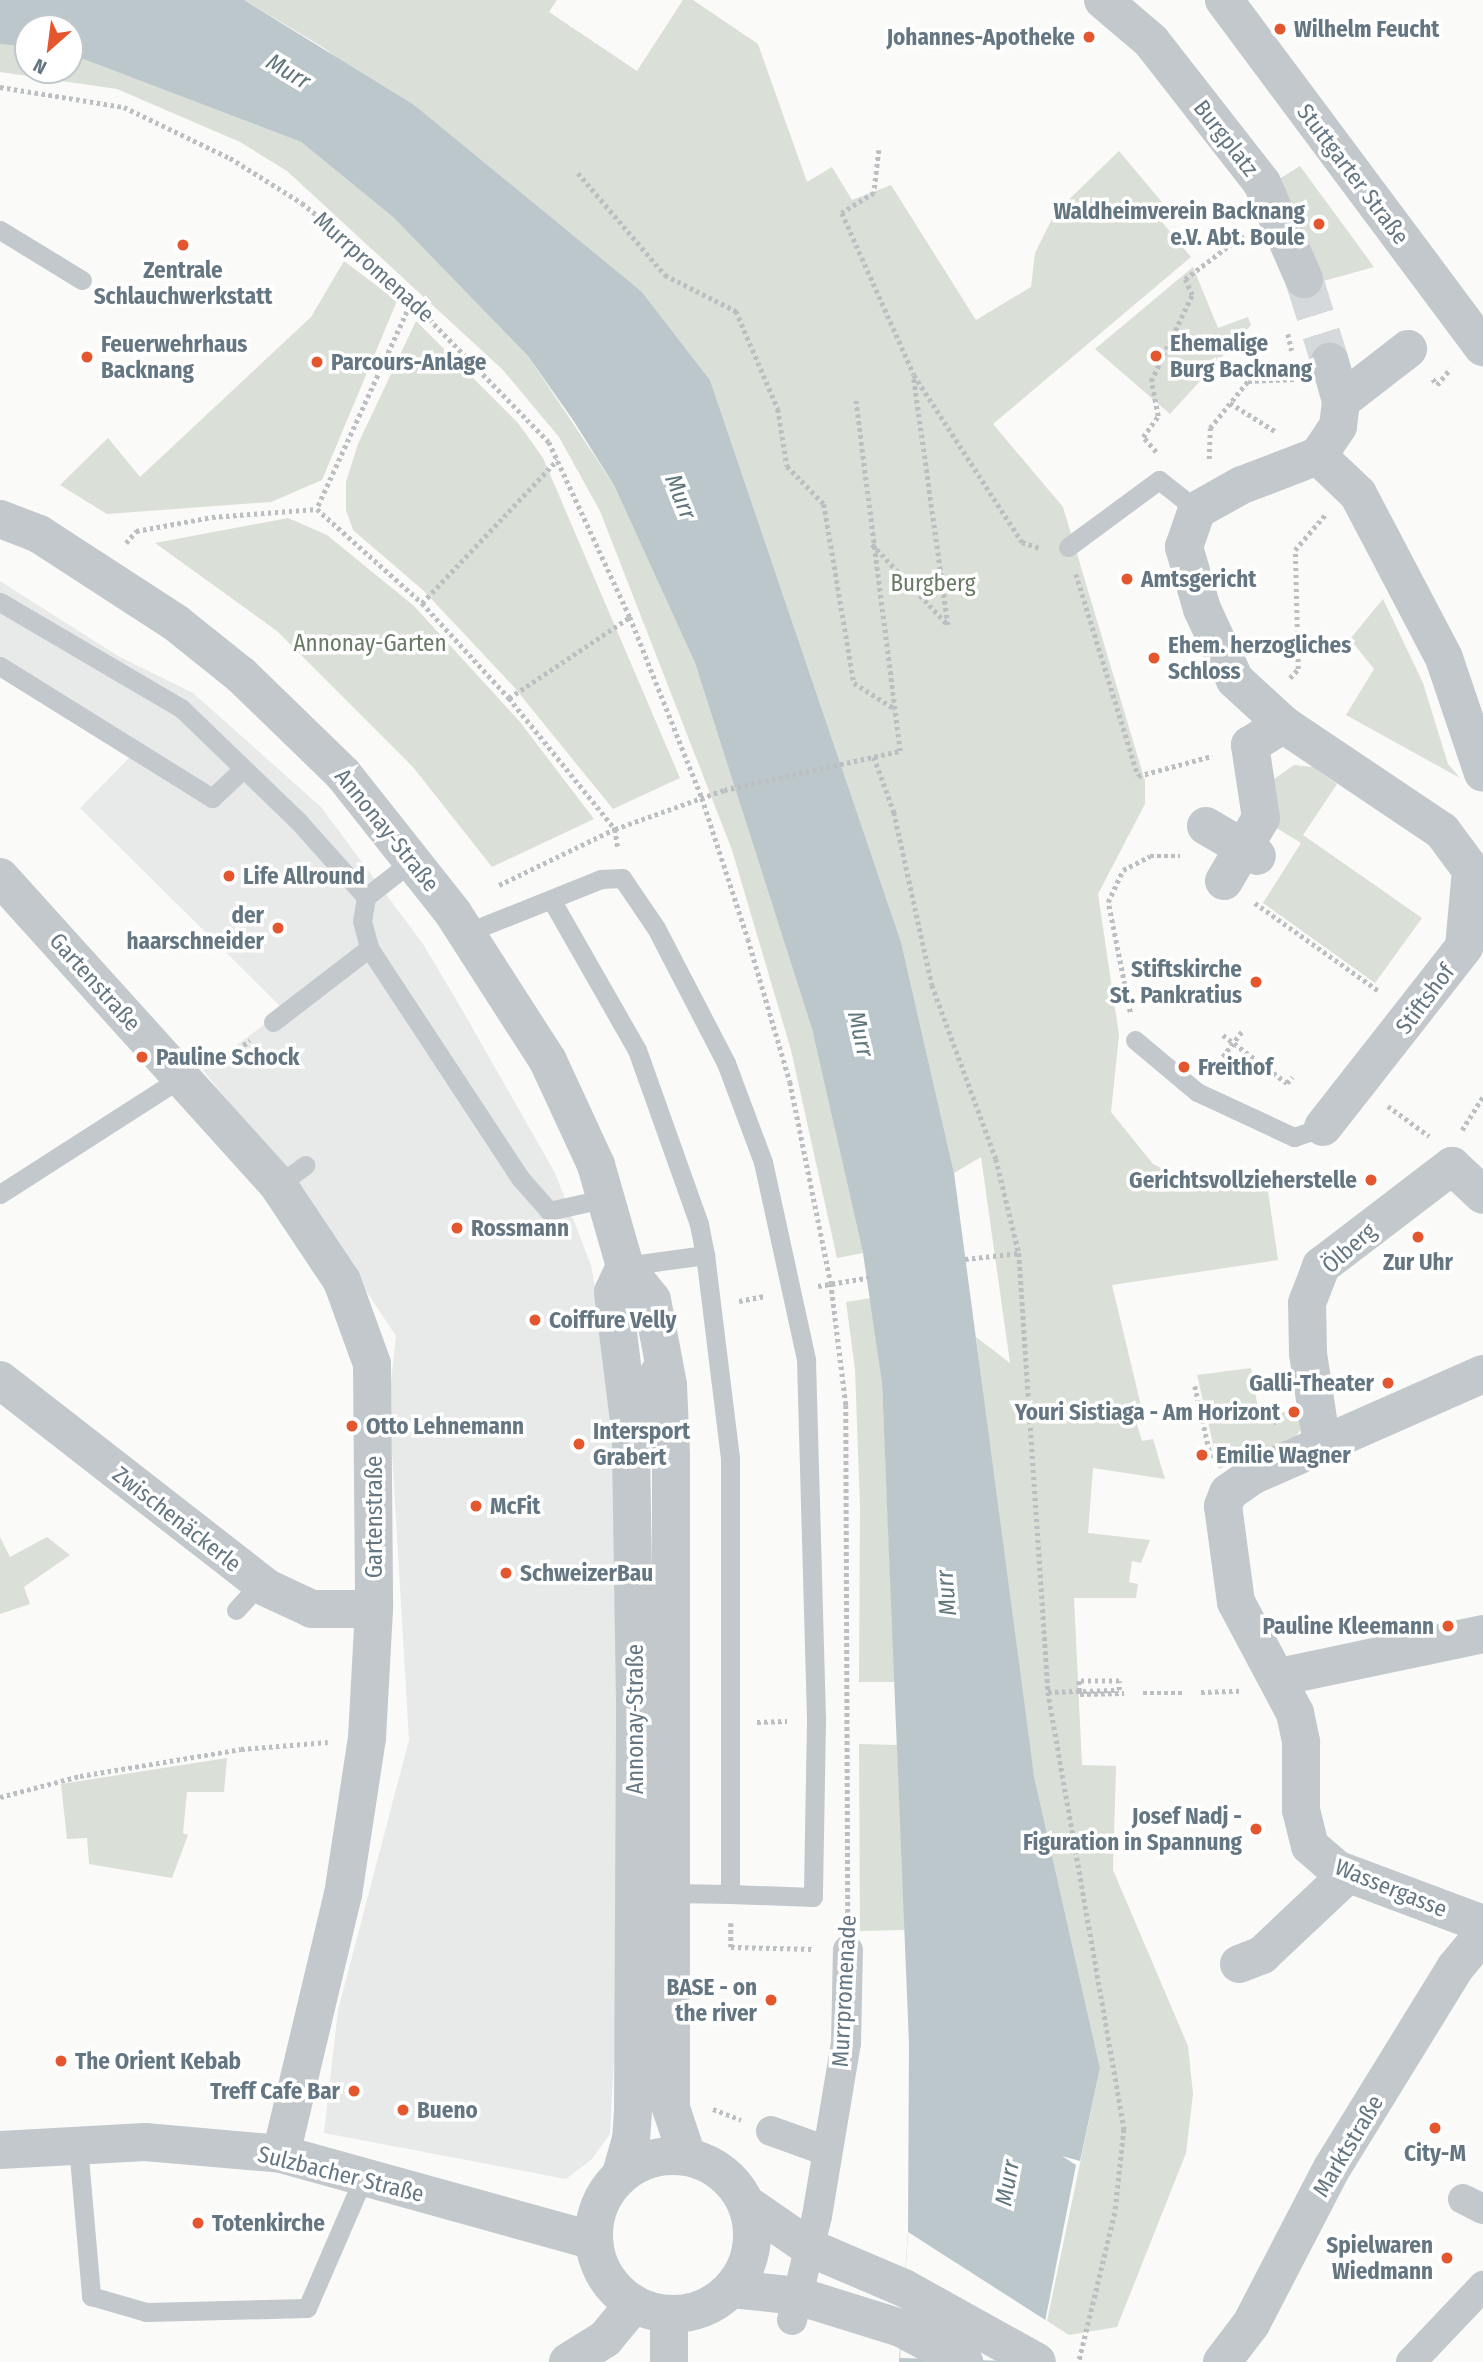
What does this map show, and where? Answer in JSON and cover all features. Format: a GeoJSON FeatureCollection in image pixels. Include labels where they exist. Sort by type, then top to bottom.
{"type":"FeatureCollection","features":[{"type":"Feature","properties":{"kind":"street","name":"Stuttgarter Straße"},"geometry":{"type":"LineString","coordinates":[[1224,0],[1483,347]]}},
{"type":"Feature","properties":{"kind":"street","name":"Burgplatz"},"geometry":{"type":"LineString","coordinates":[[1120,5],[1262,183],[1304,279]]}},
{"type":"Feature","properties":{"kind":"street"},"geometry":{"type":"LineString","coordinates":[[1197,510],[1338,426],[1341,401],[1408,349]]}},
{"type":"Feature","properties":{"kind":"street"},"geometry":{"type":"LineString","coordinates":[[1314,371],[1341,401]]}},
{"type":"Feature","properties":{"kind":"street"},"geometry":{"type":"LineString","coordinates":[[1303,447],[1358,494],[1378,519],[1419,599],[1464,697],[1483,773]]}},
{"type":"Feature","properties":{"kind":"street","name":"Stiftshof"},"geometry":{"type":"LineString","coordinates":[[1197,510],[1184,547],[1235,680],[1283,724],[1363,773],[1442,831],[1471,870],[1464,947],[1323,1127]]}},
{"type":"Feature","properties":{"kind":"street","name":"Annonay-Straße"},"geometry":{"type":"LineString","coordinates":[[0,519],[39,534],[101,574],[241,676],[343,774],[466,933],[548,1061],[606,1198],[625,1266],[613,1292],[643,1359],[631,1437],[653,1688],[653,1747],[626,2157]]}},
{"type":"Feature","properties":{"kind":"street"},"geometry":{"type":"LineString","coordinates":[[1224,881],[1250,853],[1261,818],[1250,745],[1283,724]]}},
{"type":"Feature","properties":{"kind":"street"},"geometry":{"type":"LineString","coordinates":[[1206,826],[1250,853]]}},
{"type":"Feature","properties":{"kind":"street","name":"Gartenstraße"},"geometry":{"type":"LineString","coordinates":[[0,877],[185,1082],[292,1175],[342,1281],[372,1364],[374,1608],[368,1738],[343,1894],[281,2154]]}},
{"type":"Feature","properties":{"kind":"street"},"geometry":{"type":"LineString","coordinates":[[1446,1155],[1483,1195]]}},
{"type":"Feature","properties":{"kind":"street","name":"Ölberg"},"geometry":{"type":"LineString","coordinates":[[1322,1446],[1308,1353],[1307,1303],[1321,1266],[1446,1155]]}},
{"type":"Feature","properties":{"kind":"street"},"geometry":{"type":"LineString","coordinates":[[1483,1374],[1237,1481],[1233,1590],[1251,1638],[1279,1677],[1444,1638],[1483,1634]]}},
{"type":"Feature","properties":{"kind":"street","name":"Zwischenäckerle"},"geometry":{"type":"LineString","coordinates":[[0,1380],[248,1597],[312,1609],[374,1608]]}},
{"type":"Feature","properties":{"kind":"street","name":"Wassergasse"},"geometry":{"type":"LineString","coordinates":[[1279,1677],[1301,1742],[1301,1810],[1310,1846],[1340,1871],[1392,1882],[1433,1896],[1482,1934]]}},
{"type":"Feature","properties":{"kind":"street","name":"Annonay-Straße"},"geometry":{"type":"LineString","coordinates":[[653,1747],[670,1894],[668,2043],[682,2149]]}},
{"type":"Feature","properties":{"kind":"street"},"geometry":{"type":"LineString","coordinates":[[1239,1964],[1262,1955],[1340,1871]]}},
{"type":"Feature","properties":{"kind":"street","name":"Marktstraße"},"geometry":{"type":"LineString","coordinates":[[1223,2362],[1251,2324],[1339,2135],[1455,1968],[1482,1934]]}},
{"type":"Feature","properties":{"kind":"street","name":"Murrpromenade"},"geometry":{"type":"LineString","coordinates":[[795,2308],[810,2248],[846,2043],[848,1950]]}},
{"type":"Feature","properties":{"kind":"street"},"geometry":{"type":"LineString","coordinates":[[771,2131],[827,2151]]}},
{"type":"Feature","properties":{"kind":"street","name":"Sulzbacher Straße"},"geometry":{"type":"LineString","coordinates":[[0,2150],[145,2142],[281,2154],[592,2240]]}},
{"type":"Feature","properties":{"kind":"street"},"geometry":{"type":"LineString","coordinates":[[669,2362],[651,2309],[601,2271],[592,2240],[600,2201],[626,2157],[658,2155],[682,2149],[712,2166],[733,2183],[748,2205],[810,2248],[904,2288],[953,2342]]}},
{"type":"Feature","properties":{"kind":"street"},"geometry":{"type":"LineString","coordinates":[[568,2362],[651,2309],[710,2306],[732,2289],[752,2250],[748,2205]]}},
{"type":"Feature","properties":{"kind":"street"},"geometry":{"type":"LineString","coordinates":[[1411,2362],[1483,2286]]}},
{"type":"Feature","properties":{"kind":"street"},"geometry":{"type":"LineString","coordinates":[[732,2289],[795,2308],[901,2328],[1037,2362]]}},
{"type":"Feature","properties":{"kind":"lane"},"geometry":{"type":"LineString","coordinates":[[0,230],[82,280]]}},
{"type":"Feature","properties":{"kind":"lane"},"geometry":{"type":"LineString","coordinates":[[1070,554],[1159,480],[1197,510]]}},
{"type":"Feature","properties":{"kind":"lane"},"geometry":{"type":"LineString","coordinates":[[0,602],[181,708],[366,897]]}},
{"type":"Feature","properties":{"kind":"lane"},"geometry":{"type":"LineString","coordinates":[[0,666],[212,798],[243,769]]}},
{"type":"Feature","properties":{"kind":"lane"},"geometry":{"type":"LineString","coordinates":[[412,860],[366,897],[362,921],[369,948],[521,1179],[549,1211],[606,1198]]}},
{"type":"Feature","properties":{"kind":"lane"},"geometry":{"type":"LineString","coordinates":[[466,933],[552,901],[601,878],[622,878],[656,928],[726,1063],[762,1162],[806,1360],[816,1720],[813,1897],[670,1894]]}},
{"type":"Feature","properties":{"kind":"lane"},"geometry":{"type":"LineString","coordinates":[[552,901],[637,1050],[699,1224],[705,1255],[730,1458],[730,1894]]}},
{"type":"Feature","properties":{"kind":"lane"},"geometry":{"type":"LineString","coordinates":[[273,1022],[369,948]]}},
{"type":"Feature","properties":{"kind":"lane","name":"Stiftshof"},"geometry":{"type":"LineString","coordinates":[[1135,1040],[1197,1092],[1294,1137],[1323,1127]]}},
{"type":"Feature","properties":{"kind":"lane"},"geometry":{"type":"LineString","coordinates":[[0,1194],[185,1082]]}},
{"type":"Feature","properties":{"kind":"lane"},"geometry":{"type":"LineString","coordinates":[[625,1266],[705,1255]]}},
{"type":"Feature","properties":{"kind":"lane"},"geometry":{"type":"LineString","coordinates":[[626,2157],[652,2107],[653,1747]]}},
{"type":"Feature","properties":{"kind":"lane"},"geometry":{"type":"LineString","coordinates":[[652,2107],[682,2149]]}},
{"type":"Feature","properties":{"kind":"lane"},"geometry":{"type":"LineString","coordinates":[[78,2146],[81,2264],[91,2296],[146,2312],[307,2308],[364,2176]]}},
{"type":"Feature","properties":{"kind":"path","name":"Murrpromenade"},"geometry":{"type":"LineString","coordinates":[[0,87],[124,107],[230,158],[302,203],[413,299],[549,442],[630,617],[702,798]]}},
{"type":"Feature","properties":{"kind":"path"},"geometry":{"type":"LineString","coordinates":[[879,150],[874,193],[842,213],[914,375],[1022,542]]}},
{"type":"Feature","properties":{"kind":"path"},"geometry":{"type":"LineString","coordinates":[[578,173],[665,275],[736,311],[778,409],[787,467],[824,504],[854,683],[895,710]]}},
{"type":"Feature","properties":{"kind":"path"},"geometry":{"type":"LineString","coordinates":[[1156,452],[1143,437],[1158,416],[1150,381],[1192,295],[1185,279],[1274,211]]}},
{"type":"Feature","properties":{"kind":"path"},"geometry":{"type":"LineString","coordinates":[[317,509],[413,299]]}},
{"type":"Feature","properties":{"kind":"path"},"geometry":{"type":"LineString","coordinates":[[1210,428],[1248,381],[1314,371]]}},
{"type":"Feature","properties":{"kind":"path"},"geometry":{"type":"LineString","coordinates":[[871,542],[948,625],[914,375]]}},
{"type":"Feature","properties":{"kind":"path"},"geometry":{"type":"LineString","coordinates":[[491,888],[615,829],[724,790],[900,751],[871,542],[856,401]]}},
{"type":"Feature","properties":{"kind":"path"},"geometry":{"type":"LineString","coordinates":[[1230,403],[1303,447]]}},
{"type":"Feature","properties":{"kind":"path"},"geometry":{"type":"LineString","coordinates":[[422,603],[557,460]]}},
{"type":"Feature","properties":{"kind":"path"},"geometry":{"type":"LineString","coordinates":[[127,542],[136,531],[223,515],[317,509],[422,603],[509,698],[615,829]]}},
{"type":"Feature","properties":{"kind":"path"},"geometry":{"type":"LineString","coordinates":[[1289,679],[1298,669],[1296,550],[1320,518]]}},
{"type":"Feature","properties":{"kind":"path"},"geometry":{"type":"LineString","coordinates":[[1070,554],[1138,776],[1250,745]]}},
{"type":"Feature","properties":{"kind":"path"},"geometry":{"type":"LineString","coordinates":[[509,698],[630,617]]}},
{"type":"Feature","properties":{"kind":"path"},"geometry":{"type":"LineString","coordinates":[[874,757],[894,812],[932,985],[996,1159],[1019,1253],[1048,1692],[1124,2129],[1115,2213],[1079,2362]]}},
{"type":"Feature","properties":{"kind":"path"},"geometry":{"type":"LineString","coordinates":[[1135,1040],[1108,902],[1123,870],[1150,856],[1175,853],[1224,881],[1372,987]]}},
{"type":"Feature","properties":{"kind":"path"},"geometry":{"type":"LineString","coordinates":[[185,1082],[273,1022]]}},
{"type":"Feature","properties":{"kind":"path"},"geometry":{"type":"LineString","coordinates":[[1217,1064],[1243,1030]]}},
{"type":"Feature","properties":{"kind":"path"},"geometry":{"type":"LineString","coordinates":[[1223,1035],[1287,1083],[1292,1077]]}},
{"type":"Feature","properties":{"kind":"path"},"geometry":{"type":"LineString","coordinates":[[1402,1117],[1446,1155]]}},
{"type":"Feature","properties":{"kind":"path"},"geometry":{"type":"LineString","coordinates":[[965,1259],[1019,1253]]}},
{"type":"Feature","properties":{"kind":"path"},"geometry":{"type":"LineString","coordinates":[[831,1283],[872,1277]]}},
{"type":"Feature","properties":{"kind":"path"},"geometry":{"type":"LineString","coordinates":[[1195,1386],[1237,1481]]}},
{"type":"Feature","properties":{"kind":"path"},"geometry":{"type":"LineString","coordinates":[[1273,1409],[1273,1427]]}},
{"type":"Feature","properties":{"kind":"path"},"geometry":{"type":"LineString","coordinates":[[1048,1692],[1071,1691],[1083,1691],[1119,1690],[1119,1681],[1079,1681],[1080,1694],[1124,1693]]}},
{"type":"Feature","properties":{"kind":"path"},"geometry":{"type":"LineString","coordinates":[[1143,1693],[1183,1693]]}},
{"type":"Feature","properties":{"kind":"path","name":"Murrpromenade"},"geometry":{"type":"LineString","coordinates":[[848,1950],[850,1699]]}},
{"type":"Feature","properties":{"kind":"path"},"geometry":{"type":"LineString","coordinates":[[730,1723],[851,1720]]}},
{"type":"Feature","properties":{"kind":"path"},"geometry":{"type":"LineString","coordinates":[[0,1797],[80,1776],[227,1751],[368,1738]]}},
{"type":"Feature","properties":{"kind":"path"},"geometry":{"type":"LineString","coordinates":[[731,1947],[814,1949]]}},
{"type":"Feature","properties":{"kind":"shaded area","name":"SchweizerBau"},"geometry":{"type":"Polygon","coordinates":[[[0,581],[118,656],[193,693],[321,807],[423,944],[464,1013],[555,1173],[591,1265],[619,1429],[621,1926],[610,2134],[592,2159],[566,2179],[324,2133],[338,2010],[409,1740],[389,1400],[396,1336],[303,1196],[203,1070],[284,1010],[80,808],[129,758],[0,677],[0,581]]]}},
{"type":"Feature","properties":{"kind":"green space","name":"Burgberg"},"geometry":{"type":"Polygon","coordinates":[[[244,0],[557,0],[549,12],[637,71],[683,0],[693,0],[758,44],[807,182],[832,167],[852,200],[891,185],[976,320],[1031,287],[1035,253],[1055,213],[1119,151],[1166,207],[1157,216],[1191,257],[993,424],[1063,507],[1145,781],[1145,804],[1098,894],[1119,1035],[1111,1112],[1153,1164],[1185,1180],[1220,1190],[1268,1191],[1278,1260],[1112,1285],[1144,1418],[1136,1421],[1142,1441],[1153,1439],[1165,1479],[1093,1468],[1088,1533],[1150,1540],[1141,1563],[1132,1561],[1129,1582],[1138,1584],[1136,1598],[1074,1598],[1082,1765],[1116,1766],[1113,1870],[1188,2046],[1193,2094],[1186,2153],[1117,2327],[1069,2335],[1047,2321],[1100,2068],[1034,1776],[1007,1597],[976,1337],[1010,1363],[981,1157],[954,1173],[901,942],[710,380],[642,292],[324,48],[244,0]]]}},
{"type":"Feature","properties":{"kind":"green space"},"geometry":{"type":"Polygon","coordinates":[[[0,44],[14,46],[14,74],[0,72],[0,44]]]}},
{"type":"Feature","properties":{"kind":"green space"},"geometry":{"type":"Polygon","coordinates":[[[84,59],[301,142],[393,217],[528,356],[614,485],[695,663],[812,1029],[863,1253],[837,1258],[791,1050],[732,850],[600,511],[559,437],[503,370],[287,171],[240,142],[117,89],[83,84],[84,59]]]}},
{"type":"Feature","properties":{"kind":"green space","name":"Waldheimverein Backnang e.V. Abt. Boule"},"geometry":{"type":"Polygon","coordinates":[[[1300,166],[1374,267],[1320,282],[1276,181],[1300,166]]]}},
{"type":"Feature","properties":{"kind":"green space","name":"Parcours-Anlage"},"geometry":{"type":"Polygon","coordinates":[[[344,261],[397,301],[322,480],[271,502],[107,514],[60,485],[108,438],[140,477],[311,317],[344,261]]]}},
{"type":"Feature","properties":{"kind":"green space"},"geometry":{"type":"Polygon","coordinates":[[[1193,267],[1218,328],[1248,317],[1251,325],[1170,414],[1095,349],[1193,267]]]}},
{"type":"Feature","properties":{"kind":"green space"},"geometry":{"type":"Polygon","coordinates":[[[416,321],[518,423],[543,458],[680,778],[613,809],[514,687],[424,591],[353,530],[346,510],[346,482],[358,444],[416,321]]]}},
{"type":"Feature","properties":{"kind":"green space","name":"Annonay-Garten"},"geometry":{"type":"Polygon","coordinates":[[[288,518],[327,535],[414,606],[520,722],[594,819],[492,867],[413,767],[277,631],[155,543],[288,518]]]}},
{"type":"Feature","properties":{"kind":"green space"},"geometry":{"type":"Polygon","coordinates":[[[1383,599],[1423,683],[1448,764],[1460,778],[1346,715],[1374,669],[1350,639],[1383,599]]]}},
{"type":"Feature","properties":{"kind":"green space"},"geometry":{"type":"Polygon","coordinates":[[[1294,765],[1313,767],[1337,784],[1303,835],[1422,918],[1375,983],[1263,903],[1301,843],[1275,827],[1270,782],[1294,765]]]}},
{"type":"Feature","properties":{"kind":"green space"},"geometry":{"type":"Polygon","coordinates":[[[871,1298],[882,1383],[895,1682],[859,1682],[860,1506],[855,1369],[846,1302],[871,1298]]]}},
{"type":"Feature","properties":{"kind":"green space"},"geometry":{"type":"Polygon","coordinates":[[[1251,1368],[1260,1420],[1298,1407],[1302,1427],[1296,1436],[1219,1469],[1197,1375],[1251,1368]]]}},
{"type":"Feature","properties":{"kind":"green space"},"geometry":{"type":"Polygon","coordinates":[[[0,1537],[10,1557],[47,1537],[70,1555],[24,1587],[30,1604],[0,1614],[0,1537]]]}},
{"type":"Feature","properties":{"kind":"green space"},"geometry":{"type":"Polygon","coordinates":[[[859,1744],[897,1745],[905,1930],[860,1931],[859,1744]]]}},
{"type":"Feature","properties":{"kind":"green space"},"geometry":{"type":"Polygon","coordinates":[[[227,1758],[224,1792],[187,1792],[183,1833],[188,1835],[172,1878],[89,1864],[87,1838],[67,1839],[61,1784],[227,1758]]]}},
{"type":"Feature","properties":{"kind":"water","name":"Murr"},"geometry":{"type":"Polygon","coordinates":[[[0,0],[244,0],[414,105],[642,292],[710,380],[901,942],[954,1173],[1034,1776],[1100,2068],[1080,2161],[1062,2156],[1076,2165],[1037,2362],[899,2362],[908,2232],[909,2044],[882,1383],[863,1253],[812,1029],[695,663],[614,485],[573,420],[528,356],[393,217],[301,142],[84,59],[84,14],[14,14],[14,46],[0,44],[0,0]]]}},
{"type":"Feature","properties":{"kind":"pier"},"geometry":{"type":"Polygon","coordinates":[[[908,2232],[1050,2323],[1041,2362],[900,2358],[908,2232]]]}},
{"type":"Feature","properties":{"kind":"tunnel"},"geometry":{"type":"LineString","coordinates":[[1304,279],[1330,362]]}},
{"type":"Feature","properties":{"kind":"place","name":"Wilhelm Feucht"},"geometry":{"type":"Point","coordinates":[1280,29]}},
{"type":"Feature","properties":{"kind":"place","name":"Johannes-Apotheke"},"geometry":{"type":"Point","coordinates":[1089,37]}},
{"type":"Feature","properties":{"kind":"place","name":"Waldheimverein Backnang e.V. Abt. Boule"},"geometry":{"type":"Point","coordinates":[1319,224]}},
{"type":"Feature","properties":{"kind":"place","name":"Zentrale Schlauchwerkstatt"},"geometry":{"type":"Point","coordinates":[183,245]}},
{"type":"Feature","properties":{"kind":"place","name":"Ehemalige Burg Backnang"},"geometry":{"type":"Point","coordinates":[1156,356]}},
{"type":"Feature","properties":{"kind":"place","name":"Feuerwehrhaus Backnang"},"geometry":{"type":"Point","coordinates":[87,357]}},
{"type":"Feature","properties":{"kind":"place","name":"Parcours-Anlage"},"geometry":{"type":"Point","coordinates":[317,362]}},
{"type":"Feature","properties":{"kind":"place","name":"Amtsgericht"},"geometry":{"type":"Point","coordinates":[1127,579]}},
{"type":"Feature","properties":{"kind":"place","name":"Ehem. herzogliches Schloss"},"geometry":{"type":"Point","coordinates":[1154,658]}},
{"type":"Feature","properties":{"kind":"place","name":"Life Allround"},"geometry":{"type":"Point","coordinates":[229,876]}},
{"type":"Feature","properties":{"kind":"place","name":"der haarschneider"},"geometry":{"type":"Point","coordinates":[278,928]}},
{"type":"Feature","properties":{"kind":"place","name":"Stiftskirche St. Pankratius"},"geometry":{"type":"Point","coordinates":[1256,982]}},
{"type":"Feature","properties":{"kind":"place","name":"Pauline Schock"},"geometry":{"type":"Point","coordinates":[142,1057]}},
{"type":"Feature","properties":{"kind":"place","name":"Freithof"},"geometry":{"type":"Point","coordinates":[1184,1067]}},
{"type":"Feature","properties":{"kind":"place","name":"Gerichtsvollzieherstelle"},"geometry":{"type":"Point","coordinates":[1371,1180]}},
{"type":"Feature","properties":{"kind":"place","name":"Rossmann"},"geometry":{"type":"Point","coordinates":[457,1228]}},
{"type":"Feature","properties":{"kind":"place","name":"Zur Uhr"},"geometry":{"type":"Point","coordinates":[1418,1237]}},
{"type":"Feature","properties":{"kind":"place","name":"Coiffure Velly"},"geometry":{"type":"Point","coordinates":[535,1320]}},
{"type":"Feature","properties":{"kind":"place","name":"Galli-Theater"},"geometry":{"type":"Point","coordinates":[1388,1383]}},
{"type":"Feature","properties":{"kind":"place","name":"Youri Sistiaga - Am Horizont"},"geometry":{"type":"Point","coordinates":[1294,1412]}},
{"type":"Feature","properties":{"kind":"place","name":"Otto Lehnemann"},"geometry":{"type":"Point","coordinates":[352,1426]}},
{"type":"Feature","properties":{"kind":"place","name":"Intersport Grabert"},"geometry":{"type":"Point","coordinates":[579,1444]}},
{"type":"Feature","properties":{"kind":"place","name":"Emilie Wagner"},"geometry":{"type":"Point","coordinates":[1202,1455]}},
{"type":"Feature","properties":{"kind":"place","name":"McFit"},"geometry":{"type":"Point","coordinates":[476,1506]}},
{"type":"Feature","properties":{"kind":"place","name":"SchweizerBau"},"geometry":{"type":"Point","coordinates":[506,1573]}},
{"type":"Feature","properties":{"kind":"place","name":"Pauline Kleemann"},"geometry":{"type":"Point","coordinates":[1448,1626]}},
{"type":"Feature","properties":{"kind":"place","name":"Josef Nadj - Figuration in Spannung"},"geometry":{"type":"Point","coordinates":[1256,1829]}},
{"type":"Feature","properties":{"kind":"place","name":"BASE - on the river"},"geometry":{"type":"Point","coordinates":[771,2000]}},
{"type":"Feature","properties":{"kind":"place","name":"The Orient Kebab"},"geometry":{"type":"Point","coordinates":[61,2061]}},
{"type":"Feature","properties":{"kind":"place","name":"Treff Cafe Bar"},"geometry":{"type":"Point","coordinates":[354,2091]}},
{"type":"Feature","properties":{"kind":"place","name":"Bueno"},"geometry":{"type":"Point","coordinates":[403,2110]}},
{"type":"Feature","properties":{"kind":"place","name":"City-M"},"geometry":{"type":"Point","coordinates":[1435,2128]}},
{"type":"Feature","properties":{"kind":"place","name":"Totenkirche"},"geometry":{"type":"Point","coordinates":[198,2223]}},
{"type":"Feature","properties":{"kind":"place","name":"Spielwaren Wiedmann"},"geometry":{"type":"Point","coordinates":[1447,2258]}}]}
